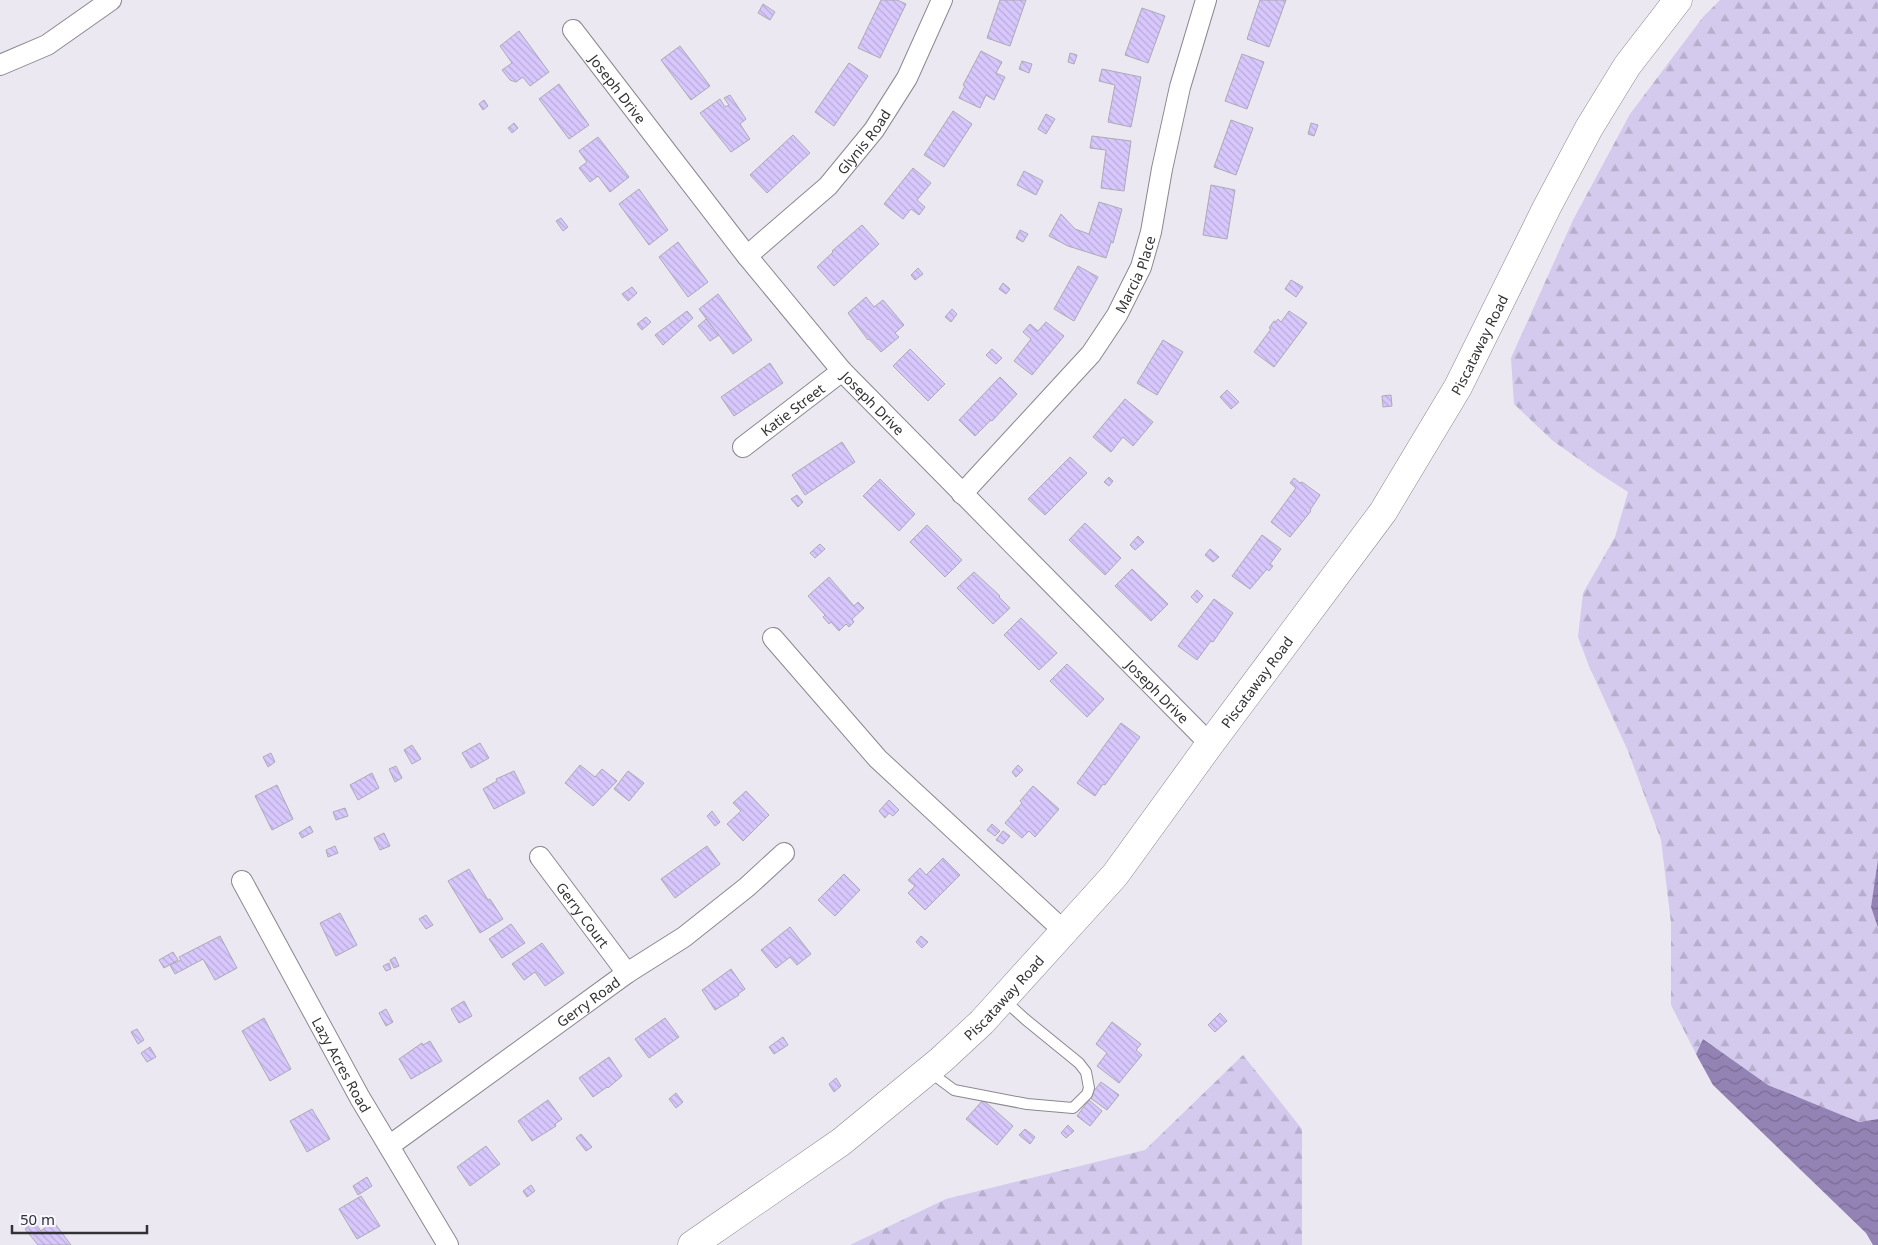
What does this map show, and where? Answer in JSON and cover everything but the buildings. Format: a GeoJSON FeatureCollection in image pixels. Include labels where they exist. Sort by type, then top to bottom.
{"type":"FeatureCollection","features":[{"type":"Feature","properties":{"kind":"main road","name":"Piscataway Road"},"geometry":{"type":"LineString","coordinates":[[692,1245],[841,1142],[928,1070],[982,1022],[1115,875],[1383,512],[1458,387],[1588,128],[1627,66],[1678,0]]}},
{"type":"Feature","properties":{"kind":"street"},"geometry":{"type":"LineString","coordinates":[[0,64],[47,45],[111,0]]}},
{"type":"Feature","properties":{"kind":"street","name":"Glynis Road"},"geometry":{"type":"LineString","coordinates":[[747,256],[828,186],[874,130],[907,78],[942,0]]}},
{"type":"Feature","properties":{"kind":"street","name":"Marcia Place"},"geometry":{"type":"LineString","coordinates":[[962,494],[1091,354],[1117,315],[1141,267],[1151,232],[1180,86],[1206,0]]}},
{"type":"Feature","properties":{"kind":"street","name":"Joseph Drive"},"geometry":{"type":"LineString","coordinates":[[573,30],[747,256],[842,371],[1210,744]]}},
{"type":"Feature","properties":{"kind":"street","name":"Katie Street"},"geometry":{"type":"LineString","coordinates":[[743,447],[842,371]]}},
{"type":"Feature","properties":{"kind":"street"},"geometry":{"type":"LineString","coordinates":[[773,638],[878,759],[1065,932]]}},
{"type":"Feature","properties":{"kind":"street","name":"Gerry Road"},"geometry":{"type":"LineString","coordinates":[[389,1146],[627,974],[691,931],[747,887],[784,853]]}},
{"type":"Feature","properties":{"kind":"street","name":"Gerry Court"},"geometry":{"type":"LineString","coordinates":[[540,857],[627,974]]}},
{"type":"Feature","properties":{"kind":"street","name":"Lazy Acres Road"},"geometry":{"type":"LineString","coordinates":[[242,881],[309,1007],[448,1245]]}},
{"type":"Feature","properties":{"kind":"lane"},"geometry":{"type":"LineString","coordinates":[[928,1070],[954,1090],[1027,1104],[1074,1108],[1081,1102],[1089,1088],[1086,1072],[1079,1063],[1003,999]]}},
{"type":"Feature","properties":{"kind":"green space"},"geometry":{"type":"Polygon","coordinates":[[[1720,0],[1878,0],[1878,859],[1871,907],[1878,928],[1878,1119],[1859,1122],[1768,1085],[1703,1039],[1696,1054],[1671,1005],[1671,923],[1661,840],[1628,751],[1589,666],[1578,637],[1583,593],[1615,537],[1628,492],[1553,441],[1514,404],[1511,358],[1573,220],[1630,114],[1703,17],[1720,0]]]}},
{"type":"Feature","properties":{"kind":"green space"},"geometry":{"type":"Polygon","coordinates":[[[1243,1055],[1302,1129],[1302,1245],[850,1245],[946,1199],[1145,1150],[1243,1055]]]}},
{"type":"Feature","properties":{"kind":"water"},"geometry":{"type":"Polygon","coordinates":[[[1878,859],[1878,928],[1871,907],[1878,859]]]}},
{"type":"Feature","properties":{"kind":"water"},"geometry":{"type":"Polygon","coordinates":[[[1703,1039],[1768,1085],[1859,1122],[1878,1119],[1878,1245],[1873,1245],[1866,1233],[1713,1085],[1696,1054],[1703,1039]]]}}]}
